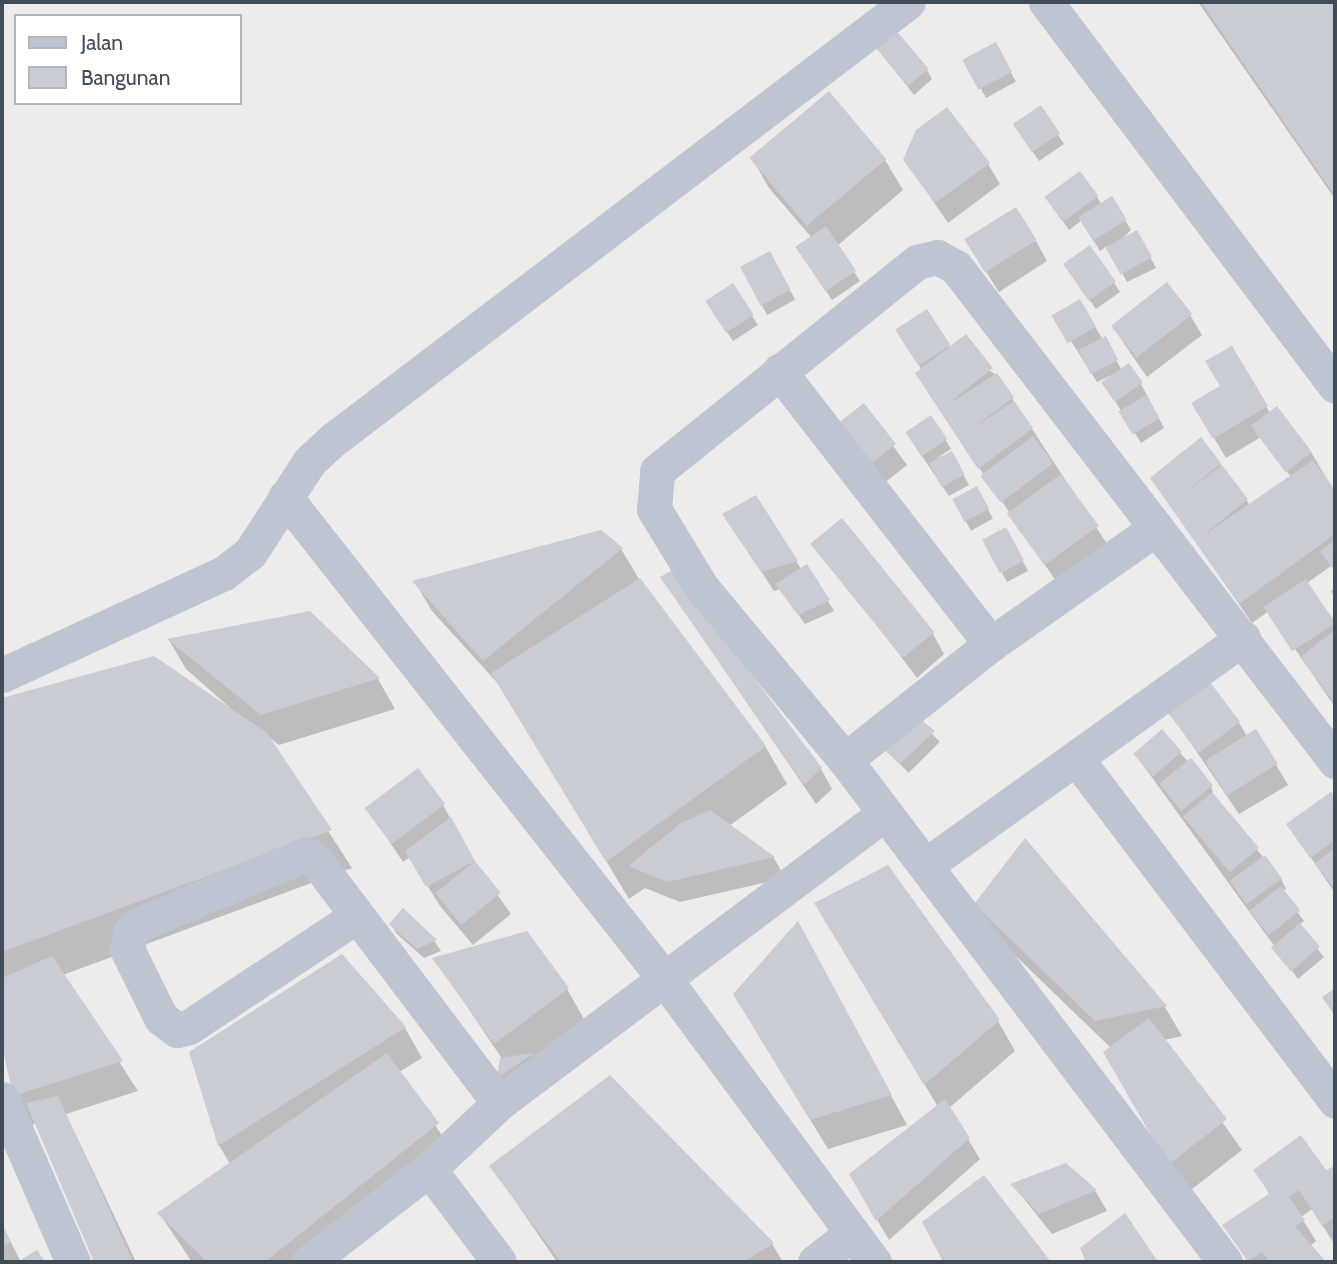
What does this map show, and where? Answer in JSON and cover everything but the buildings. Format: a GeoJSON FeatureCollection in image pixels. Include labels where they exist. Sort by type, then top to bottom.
{"type":"FeatureCollection","features":[{"type":"Feature","properties":{"kind":"street"},"geometry":{"type":"LineString","coordinates":[[2,675],[224,573],[250,553],[309,462],[334,439],[908,2]]}},
{"type":"Feature","properties":{"kind":"street"},"geometry":{"type":"LineString","coordinates":[[1046,2],[1335,385]]}},
{"type":"Feature","properties":{"kind":"street"},"geometry":{"type":"LineString","coordinates":[[1226,1262],[926,865],[883,815],[845,760],[702,588],[654,509],[657,471],[917,262],[937,257],[956,267],[1335,761]]}},
{"type":"Feature","properties":{"kind":"street"},"geometry":{"type":"LineString","coordinates":[[779,372],[991,644]]}},
{"type":"Feature","properties":{"kind":"street"},"geometry":{"type":"LineString","coordinates":[[285,497],[663,976],[874,1262]]}},
{"type":"Feature","properties":{"kind":"street"},"geometry":{"type":"LineString","coordinates":[[845,760],[991,644],[1156,528]]}},
{"type":"Feature","properties":{"kind":"street"},"geometry":{"type":"LineString","coordinates":[[926,865],[1243,638]]}},
{"type":"Feature","properties":{"kind":"street"},"geometry":{"type":"LineString","coordinates":[[1076,758],[1335,1101]]}},
{"type":"Feature","properties":{"kind":"street"},"geometry":{"type":"LineString","coordinates":[[309,1262],[429,1169],[499,1103],[663,976],[883,815]]}},
{"type":"Feature","properties":{"kind":"street"},"geometry":{"type":"LineString","coordinates":[[355,916],[189,1027],[177,1030],[161,1018],[127,949],[131,932],[139,924],[306,854],[316,861],[499,1103]]}},
{"type":"Feature","properties":{"kind":"street"},"geometry":{"type":"LineString","coordinates":[[2,1099],[73,1262]]}},
{"type":"Feature","properties":{"kind":"street"},"geometry":{"type":"LineString","coordinates":[[429,1169],[499,1262]]}},
{"type":"Feature","properties":{"kind":"street"},"geometry":{"type":"LineString","coordinates":[[815,1262],[852,1233]]}}]}
